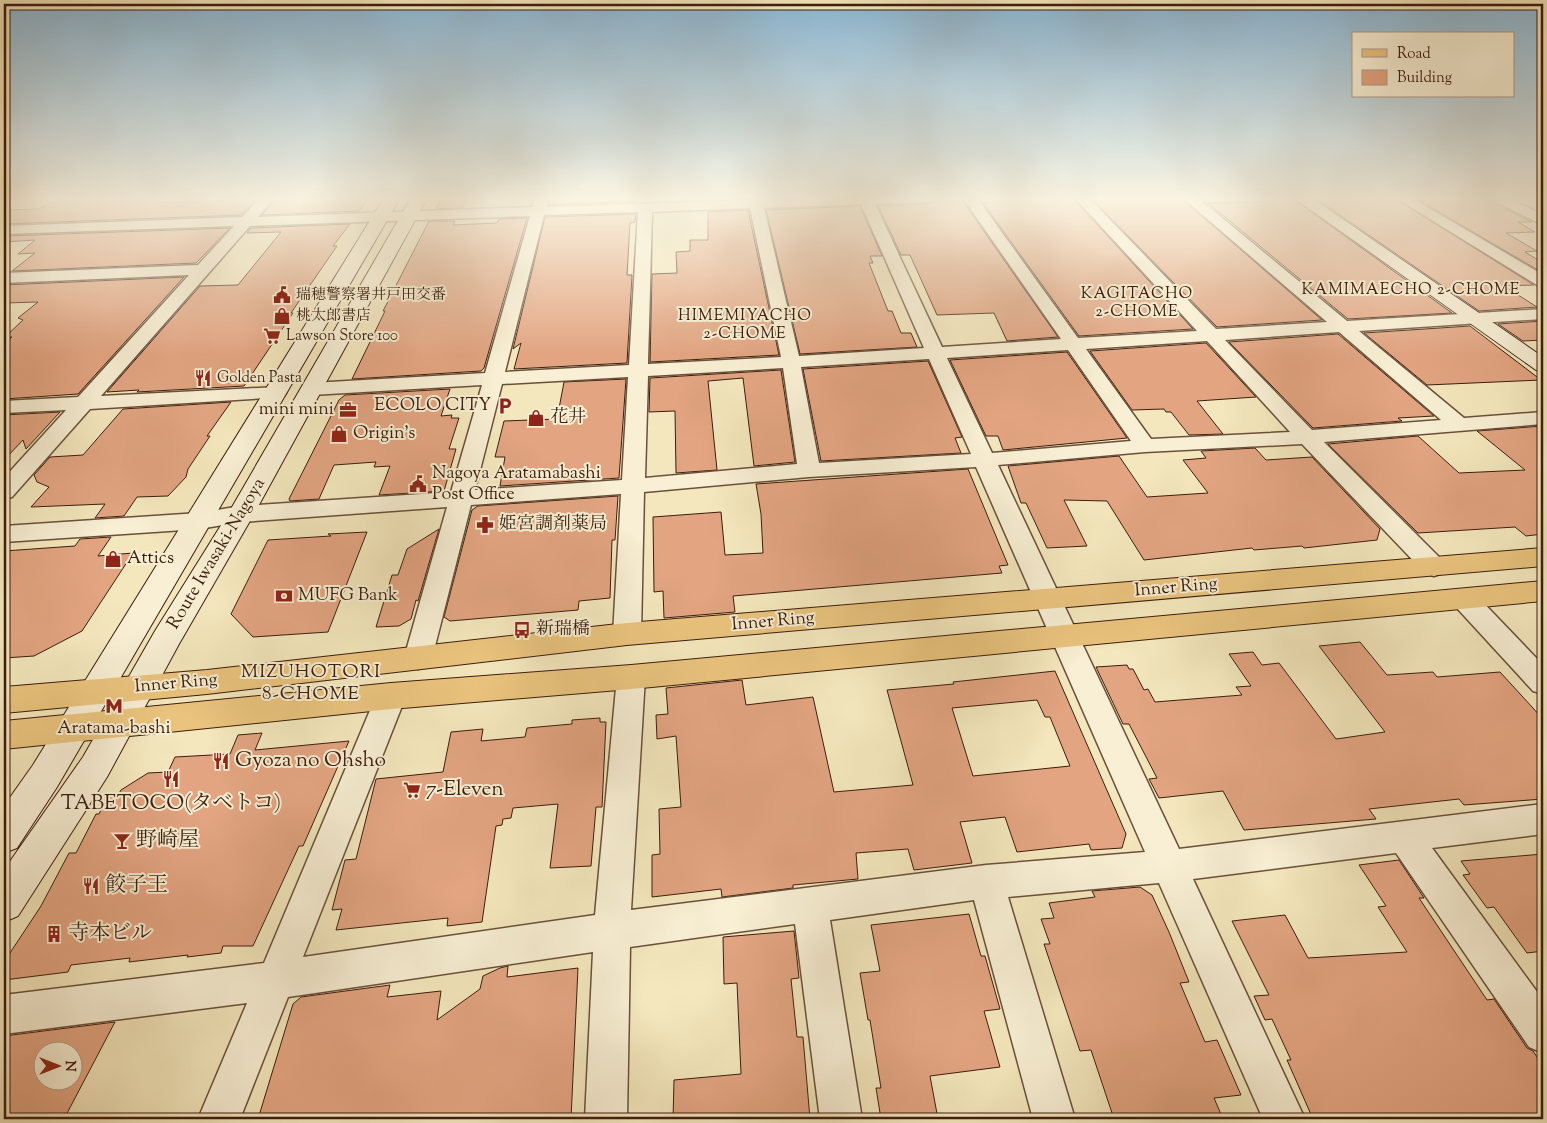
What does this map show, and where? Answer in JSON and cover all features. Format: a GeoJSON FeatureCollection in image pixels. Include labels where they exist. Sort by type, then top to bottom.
{"type":"FeatureCollection","features":[{"type":"Feature","properties":{"kind":"main road","name":"Route Iwasaki-Nagoya"},"geometry":{"type":"LineString","coordinates":[[4,836],[45,776],[93,693],[200,521],[361,250]]}},
{"type":"Feature","properties":{"kind":"main road","name":"Route Iwasaki-Nagoya"},"geometry":{"type":"LineString","coordinates":[[4,903],[95,767],[139,688],[242,514],[390,250]]}},
{"type":"Feature","properties":{"kind":"main road"},"geometry":{"type":"LineString","coordinates":[[1377,250],[1543,366]]}},
{"type":"Feature","properties":{"kind":"main road","name":"Inner Ring"},"geometry":{"type":"LineString","coordinates":[[4,700],[93,693],[627,634],[1543,557]]}},
{"type":"Feature","properties":{"kind":"main road","name":"Inner Ring"},"geometry":{"type":"LineString","coordinates":[[4,735],[391,696],[631,677],[1543,591]]}},
{"type":"Feature","properties":{"kind":"street"},"geometry":{"type":"LineString","coordinates":[[4,492],[220,250]]}},
{"type":"Feature","properties":{"kind":"street"},"geometry":{"type":"LineString","coordinates":[[418,658],[528,250]]}},
{"type":"Feature","properties":{"kind":"street"},"geometry":{"type":"LineString","coordinates":[[627,634],[643,250]]}},
{"type":"Feature","properties":{"kind":"street"},"geometry":{"type":"LineString","coordinates":[[767,250],[791,362],[809,470]]}},
{"type":"Feature","properties":{"kind":"street"},"geometry":{"type":"LineString","coordinates":[[889,250],[1284,1119]]}},
{"type":"Feature","properties":{"kind":"street"},"geometry":{"type":"LineString","coordinates":[[1007,250],[1145,446]]}},
{"type":"Feature","properties":{"kind":"street"},"geometry":{"type":"LineString","coordinates":[[1131,250],[1306,436],[1434,567]]}},
{"type":"Feature","properties":{"kind":"street"},"geometry":{"type":"LineString","coordinates":[[1252,250],[1458,424]]}},
{"type":"Feature","properties":{"kind":"street"},"geometry":{"type":"LineString","coordinates":[[1490,250],[1543,282]]}},
{"type":"Feature","properties":{"kind":"street"},"geometry":{"type":"LineString","coordinates":[[4,278],[202,270]]}},
{"type":"Feature","properties":{"kind":"street"},"geometry":{"type":"LineString","coordinates":[[312,389],[637,372],[1543,314]]}},
{"type":"Feature","properties":{"kind":"street"},"geometry":{"type":"LineString","coordinates":[[4,407],[276,392]]}},
{"type":"Feature","properties":{"kind":"street"},"geometry":{"type":"LineString","coordinates":[[4,534],[200,521],[242,514],[633,486],[809,470],[985,460],[1145,446],[1543,418]]}},
{"type":"Feature","properties":{"kind":"street"},"geometry":{"type":"LineString","coordinates":[[1464,599],[1543,683]]}},
{"type":"Feature","properties":{"kind":"street"},"geometry":{"type":"LineString","coordinates":[[606,1119],[612,930],[631,677]]}},
{"type":"Feature","properties":{"kind":"street"},"geometry":{"type":"LineString","coordinates":[[219,1119],[391,696]]}},
{"type":"Feature","properties":{"kind":"street"},"geometry":{"type":"LineString","coordinates":[[4,1015],[276,980],[612,930],[986,882],[1168,866],[1543,819]]}},
{"type":"Feature","properties":{"kind":"street"},"geometry":{"type":"LineString","coordinates":[[1404,837],[1543,1034]]}},
{"type":"Feature","properties":{"kind":"street"},"geometry":{"type":"LineString","coordinates":[[986,882],[1054,1119]]}},
{"type":"Feature","properties":{"kind":"street"},"geometry":{"type":"LineString","coordinates":[[810,905],[841,1119]]}},
{"type":"Feature","properties":{"kind":"building"},"geometry":{"type":"Polygon","coordinates":[[[22,250],[208,250],[196,263],[12,271],[35,253],[18,254],[22,250]]]}},
{"type":"Feature","properties":{"kind":"building"},"geometry":{"type":"Polygon","coordinates":[[[266,250],[334,250],[244,386],[107,392],[200,286],[238,285],[266,250]]]}},
{"type":"Feature","properties":{"kind":"building"},"geometry":{"type":"Polygon","coordinates":[[[414,250],[518,250],[484,368],[481,371],[352,379],[385,311],[383,311],[414,250]]]}},
{"type":"Feature","properties":{"kind":"building"},"geometry":{"type":"Polygon","coordinates":[[[537,250],[628,250],[627,275],[632,275],[627,363],[514,369],[521,343],[513,349],[537,250]]]}},
{"type":"Feature","properties":{"kind":"building"},"geometry":{"type":"Polygon","coordinates":[[[757,250],[779,355],[650,362],[652,274],[677,273],[676,252],[757,250]]]}},
{"type":"Feature","properties":{"kind":"building"},"geometry":{"type":"Polygon","coordinates":[[[776,250],[880,250],[882,256],[870,256],[873,263],[869,263],[888,311],[892,311],[901,333],[911,333],[917,347],[800,354],[776,250]]]}},
{"type":"Feature","properties":{"kind":"building"},"geometry":{"type":"Polygon","coordinates":[[[899,250],[997,250],[1058,337],[1007,341],[994,313],[937,315],[910,255],[901,255],[899,250]]]}},
{"type":"Feature","properties":{"kind":"building"},"geometry":{"type":"Polygon","coordinates":[[[1017,250],[1121,250],[1193,329],[1079,336],[1017,250]]]}},
{"type":"Feature","properties":{"kind":"building"},"geometry":{"type":"Polygon","coordinates":[[[1142,250],[1242,250],[1322,320],[1217,327],[1142,250]]]}},
{"type":"Feature","properties":{"kind":"building"},"geometry":{"type":"Polygon","coordinates":[[[1265,250],[1365,250],[1452,313],[1348,319],[1265,250]]]}},
{"type":"Feature","properties":{"kind":"building"},"geometry":{"type":"Polygon","coordinates":[[[1391,250],[1478,250],[1534,285],[1504,286],[1537,307],[1479,311],[1391,250]]]}},
{"type":"Feature","properties":{"kind":"building"},"geometry":{"type":"Polygon","coordinates":[[[1504,250],[1537,251],[1525,252],[1543,263],[1543,273],[1504,250]]]}},
{"type":"Feature","properties":{"kind":"building"},"geometry":{"type":"Polygon","coordinates":[[[184,277],[78,394],[4,399],[4,343],[12,337],[4,338],[23,320],[18,318],[38,302],[4,303],[4,285],[184,277]]]}},
{"type":"Feature","properties":{"kind":"building"},"geometry":{"type":"Polygon","coordinates":[[[1543,321],[1543,340],[1523,341],[1498,324],[1543,321]]]}},
{"type":"Feature","properties":{"kind":"building"},"geometry":{"type":"Polygon","coordinates":[[[1470,326],[1541,380],[1427,385],[1364,333],[1470,326]]]}},
{"type":"Feature","properties":{"kind":"building"},"geometry":{"type":"Polygon","coordinates":[[[1338,334],[1434,416],[1398,418],[1402,421],[1313,428],[1229,342],[1338,334]]]}},
{"type":"Feature","properties":{"kind":"building"},"geometry":{"type":"Polygon","coordinates":[[[1206,343],[1256,397],[1197,401],[1223,434],[1189,435],[1171,412],[1166,412],[1164,409],[1132,410],[1090,351],[1206,343]]]}},
{"type":"Feature","properties":{"kind":"building"},"geometry":{"type":"Polygon","coordinates":[[[1067,352],[1127,438],[1003,450],[998,436],[986,436],[950,360],[1067,352]]]}},
{"type":"Feature","properties":{"kind":"building"},"geometry":{"type":"Polygon","coordinates":[[[928,361],[962,437],[955,438],[961,453],[821,461],[803,369],[928,361]]]}},
{"type":"Feature","properties":{"kind":"building"},"geometry":{"type":"Polygon","coordinates":[[[781,370],[795,462],[754,466],[743,378],[708,381],[717,470],[676,473],[675,411],[649,412],[650,378],[781,370]]]}},
{"type":"Feature","properties":{"kind":"building"},"geometry":{"type":"Polygon","coordinates":[[[626,379],[619,478],[500,486],[505,457],[495,457],[504,421],[557,419],[564,382],[626,379]]]}},
{"type":"Feature","properties":{"kind":"building"},"geometry":{"type":"Polygon","coordinates":[[[450,389],[441,416],[452,415],[451,418],[459,418],[449,449],[456,449],[444,491],[379,495],[390,466],[374,467],[376,462],[334,465],[319,499],[290,501],[289,499],[339,400],[345,395],[450,389]]]}},
{"type":"Feature","properties":{"kind":"building"},"geometry":{"type":"Polygon","coordinates":[[[231,402],[207,436],[210,436],[188,469],[186,477],[168,496],[137,497],[124,516],[95,518],[105,504],[31,507],[49,487],[37,482],[34,475],[50,457],[83,455],[123,409],[231,402]]]}},
{"type":"Feature","properties":{"kind":"building"},"geometry":{"type":"Polygon","coordinates":[[[60,412],[26,449],[23,440],[4,460],[4,415],[60,412]]]}},
{"type":"Feature","properties":{"kind":"building"},"geometry":{"type":"Polygon","coordinates":[[[1543,426],[1543,534],[1526,536],[1515,527],[1418,533],[1328,444],[1418,436],[1459,473],[1525,470],[1477,431],[1543,426]]]}},
{"type":"Feature","properties":{"kind":"building"},"geometry":{"type":"Polygon","coordinates":[[[1255,448],[1266,460],[1312,457],[1380,529],[1377,540],[1304,548],[1302,546],[1254,550],[1252,548],[1144,560],[1107,501],[1064,500],[1087,546],[1047,548],[1026,503],[1021,503],[1008,466],[1119,456],[1147,497],[1208,493],[1183,460],[1206,458],[1201,451],[1255,448]]]}},
{"type":"Feature","properties":{"kind":"building"},"geometry":{"type":"Polygon","coordinates":[[[968,469],[1008,565],[999,566],[1002,573],[733,596],[735,612],[664,618],[663,591],[654,592],[653,517],[721,512],[725,555],[763,553],[761,514],[756,484],[968,469]]]}},
{"type":"Feature","properties":{"kind":"building"},"geometry":{"type":"Polygon","coordinates":[[[618,496],[615,540],[612,540],[610,598],[579,601],[578,610],[450,621],[444,617],[472,510],[478,506],[618,496]]]}},
{"type":"Feature","properties":{"kind":"building"},"geometry":{"type":"Polygon","coordinates":[[[439,529],[411,619],[399,626],[376,627],[392,575],[398,575],[407,549],[439,529]]]}},
{"type":"Feature","properties":{"kind":"building"},"geometry":{"type":"Polygon","coordinates":[[[367,532],[328,632],[253,637],[231,614],[268,540],[367,532]]]}},
{"type":"Feature","properties":{"kind":"building"},"geometry":{"type":"Polygon","coordinates":[[[111,537],[98,556],[133,553],[82,631],[34,656],[4,658],[4,551],[75,546],[80,539],[111,537]]]}},
{"type":"Feature","properties":{"kind":"building"},"geometry":{"type":"Polygon","coordinates":[[[1360,642],[1387,675],[1433,672],[1437,677],[1500,672],[1543,719],[1543,799],[1464,805],[1459,799],[1369,809],[1376,819],[1244,830],[1223,791],[1159,798],[1149,779],[1157,778],[1129,724],[1123,724],[1096,667],[1127,665],[1129,669],[1133,669],[1144,690],[1148,689],[1155,702],[1242,695],[1236,687],[1251,686],[1229,654],[1253,652],[1262,665],[1279,663],[1336,739],[1385,732],[1319,646],[1360,642]]]}},
{"type":"Feature","properties":{"kind":"building"},"geometry":{"type":"Polygon","coordinates":[[[1055,671],[1126,834],[1122,848],[1091,850],[1089,844],[1017,852],[1005,817],[960,822],[972,863],[914,870],[908,849],[856,853],[858,879],[793,885],[793,888],[722,897],[721,889],[652,897],[652,855],[660,854],[659,809],[681,807],[676,736],[657,739],[656,715],[668,714],[666,688],[742,680],[746,705],[813,697],[834,792],[913,785],[887,690],[954,684],[953,682],[1055,671]],[[1037,700],[952,708],[973,776],[1070,766],[1050,717],[1045,717],[1037,700]]]}},
{"type":"Feature","properties":{"kind":"building"},"geometry":{"type":"Polygon","coordinates":[[[600,718],[600,722],[606,722],[602,807],[596,807],[591,866],[550,868],[558,804],[513,808],[511,818],[503,819],[502,825],[496,826],[482,922],[447,926],[448,918],[336,930],[342,909],[332,910],[345,860],[356,859],[376,779],[443,772],[451,732],[483,729],[481,741],[525,737],[527,728],[572,724],[572,720],[600,718]]]}},
{"type":"Feature","properties":{"kind":"building"},"geometry":{"type":"Polygon","coordinates":[[[262,733],[255,750],[349,741],[303,846],[299,846],[253,946],[223,946],[221,953],[187,957],[188,955],[129,962],[130,958],[71,965],[68,972],[4,980],[4,962],[41,906],[69,853],[76,853],[96,814],[99,814],[108,796],[118,795],[121,790],[148,773],[168,772],[175,757],[230,754],[238,735],[262,733]]]}},
{"type":"Feature","properties":{"kind":"building"},"geometry":{"type":"Polygon","coordinates":[[[1543,854],[1543,951],[1527,953],[1494,907],[1487,908],[1463,875],[1470,874],[1461,861],[1543,854]]]}},
{"type":"Feature","properties":{"kind":"building"},"geometry":{"type":"Polygon","coordinates":[[[1399,860],[1424,898],[1419,898],[1487,1000],[1494,999],[1527,1048],[1533,1051],[1543,1066],[1543,1119],[1313,1119],[1287,1060],[1291,1060],[1272,1019],[1265,1020],[1254,996],[1269,995],[1232,921],[1285,915],[1308,958],[1407,952],[1378,907],[1386,906],[1359,865],[1399,860]]]}},
{"type":"Feature","properties":{"kind":"building"},"geometry":{"type":"Polygon","coordinates":[[[1140,887],[1152,895],[1169,932],[1189,982],[1180,983],[1205,1042],[1217,1040],[1241,1095],[1214,1098],[1223,1119],[1114,1119],[1091,1050],[1080,1051],[1044,944],[1050,944],[1041,919],[1054,918],[1049,903],[1095,897],[1092,891],[1140,887]]]}},
{"type":"Feature","properties":{"kind":"building"},"geometry":{"type":"Polygon","coordinates":[[[969,914],[981,956],[985,956],[1000,1009],[984,1011],[1000,1067],[930,1076],[938,1119],[881,1119],[876,1088],[881,1088],[860,973],[880,971],[871,925],[969,914]]]}},
{"type":"Feature","properties":{"kind":"building"},"geometry":{"type":"Polygon","coordinates":[[[794,931],[799,978],[791,979],[797,1037],[803,1037],[810,1119],[673,1119],[674,1080],[741,1074],[737,983],[724,984],[723,937],[794,931]]]}},
{"type":"Feature","properties":{"kind":"building"},"geometry":{"type":"Polygon","coordinates":[[[508,966],[507,977],[578,968],[571,1119],[258,1119],[293,1004],[301,997],[390,985],[387,997],[441,991],[437,1020],[480,989],[483,976],[508,966]]]}},
{"type":"Feature","properties":{"kind":"building"},"geometry":{"type":"Polygon","coordinates":[[[115,1022],[82,1085],[82,1040],[32,1040],[32,1090],[79,1090],[64,1119],[4,1119],[4,1036],[115,1022]]]}},
{"type":"Feature","properties":{"kind":"place","name":"瑞穂警察署井戸田交番"},"geometry":{"type":"Point","coordinates":[282,295]}},
{"type":"Feature","properties":{"kind":"place","name":"桃太郎書店"},"geometry":{"type":"Point","coordinates":[282,316]}},
{"type":"Feature","properties":{"kind":"place","name":"Lawson Store 100"},"geometry":{"type":"Point","coordinates":[272,336]}},
{"type":"Feature","properties":{"kind":"place","name":"Golden Pasta"},"geometry":{"type":"Point","coordinates":[203,378]}},
{"type":"Feature","properties":{"kind":"place","name":"ECOLO CITY"},"geometry":{"type":"Point","coordinates":[505,406]}},
{"type":"Feature","properties":{"kind":"place","name":"mini mini"},"geometry":{"type":"Point","coordinates":[348,410]}},
{"type":"Feature","properties":{"kind":"place","name":"花井"},"geometry":{"type":"Point","coordinates":[536,418]}},
{"type":"Feature","properties":{"kind":"place","name":"Origin's"},"geometry":{"type":"Point","coordinates":[339,434]}},
{"type":"Feature","properties":{"kind":"place","name":"Nagoya Aratamabashi Post Office"},"geometry":{"type":"Point","coordinates":[418,484]}},
{"type":"Feature","properties":{"kind":"place","name":"姫宮調剤薬局"},"geometry":{"type":"Point","coordinates":[485,525]}},
{"type":"Feature","properties":{"kind":"place","name":"Attics"},"geometry":{"type":"Point","coordinates":[113,559]}},
{"type":"Feature","properties":{"kind":"place","name":"MUFG Bank"},"geometry":{"type":"Point","coordinates":[284,596]}},
{"type":"Feature","properties":{"kind":"place","name":"新瑞橋"},"geometry":{"type":"Point","coordinates":[522,630]}},
{"type":"Feature","properties":{"kind":"place","name":"Aratama-bashi"},"geometry":{"type":"Point","coordinates":[114,706]}},
{"type":"Feature","properties":{"kind":"place","name":"Gyoza no Ohsho"},"geometry":{"type":"Point","coordinates":[221,761]}},
{"type":"Feature","properties":{"kind":"place","name":"TABETOCO(タベトコ)"},"geometry":{"type":"Point","coordinates":[171,779]}},
{"type":"Feature","properties":{"kind":"place","name":"7-Eleven"},"geometry":{"type":"Point","coordinates":[412,790]}},
{"type":"Feature","properties":{"kind":"place","name":"野崎屋"},"geometry":{"type":"Point","coordinates":[122,841]}},
{"type":"Feature","properties":{"kind":"place","name":"餃子王"},"geometry":{"type":"Point","coordinates":[91,886]}},
{"type":"Feature","properties":{"kind":"place","name":"寺本ビル"},"geometry":{"type":"Point","coordinates":[54,934]}},
{"type":"Feature","properties":{"kind":"district","name":"KAMIMAECHO 2-CHOME"},"geometry":{"type":"Point","coordinates":[1411,290]}},
{"type":"Feature","properties":{"kind":"district","name":"KAGITACHO 2-CHOME"},"geometry":{"type":"Point","coordinates":[1137,303]}},
{"type":"Feature","properties":{"kind":"district","name":"HIMEMIYACHO 2-CHOME"},"geometry":{"type":"Point","coordinates":[745,325]}},
{"type":"Feature","properties":{"kind":"district","name":"MIZUHOTORI 8-CHOME"},"geometry":{"type":"Point","coordinates":[311,683]}}]}
